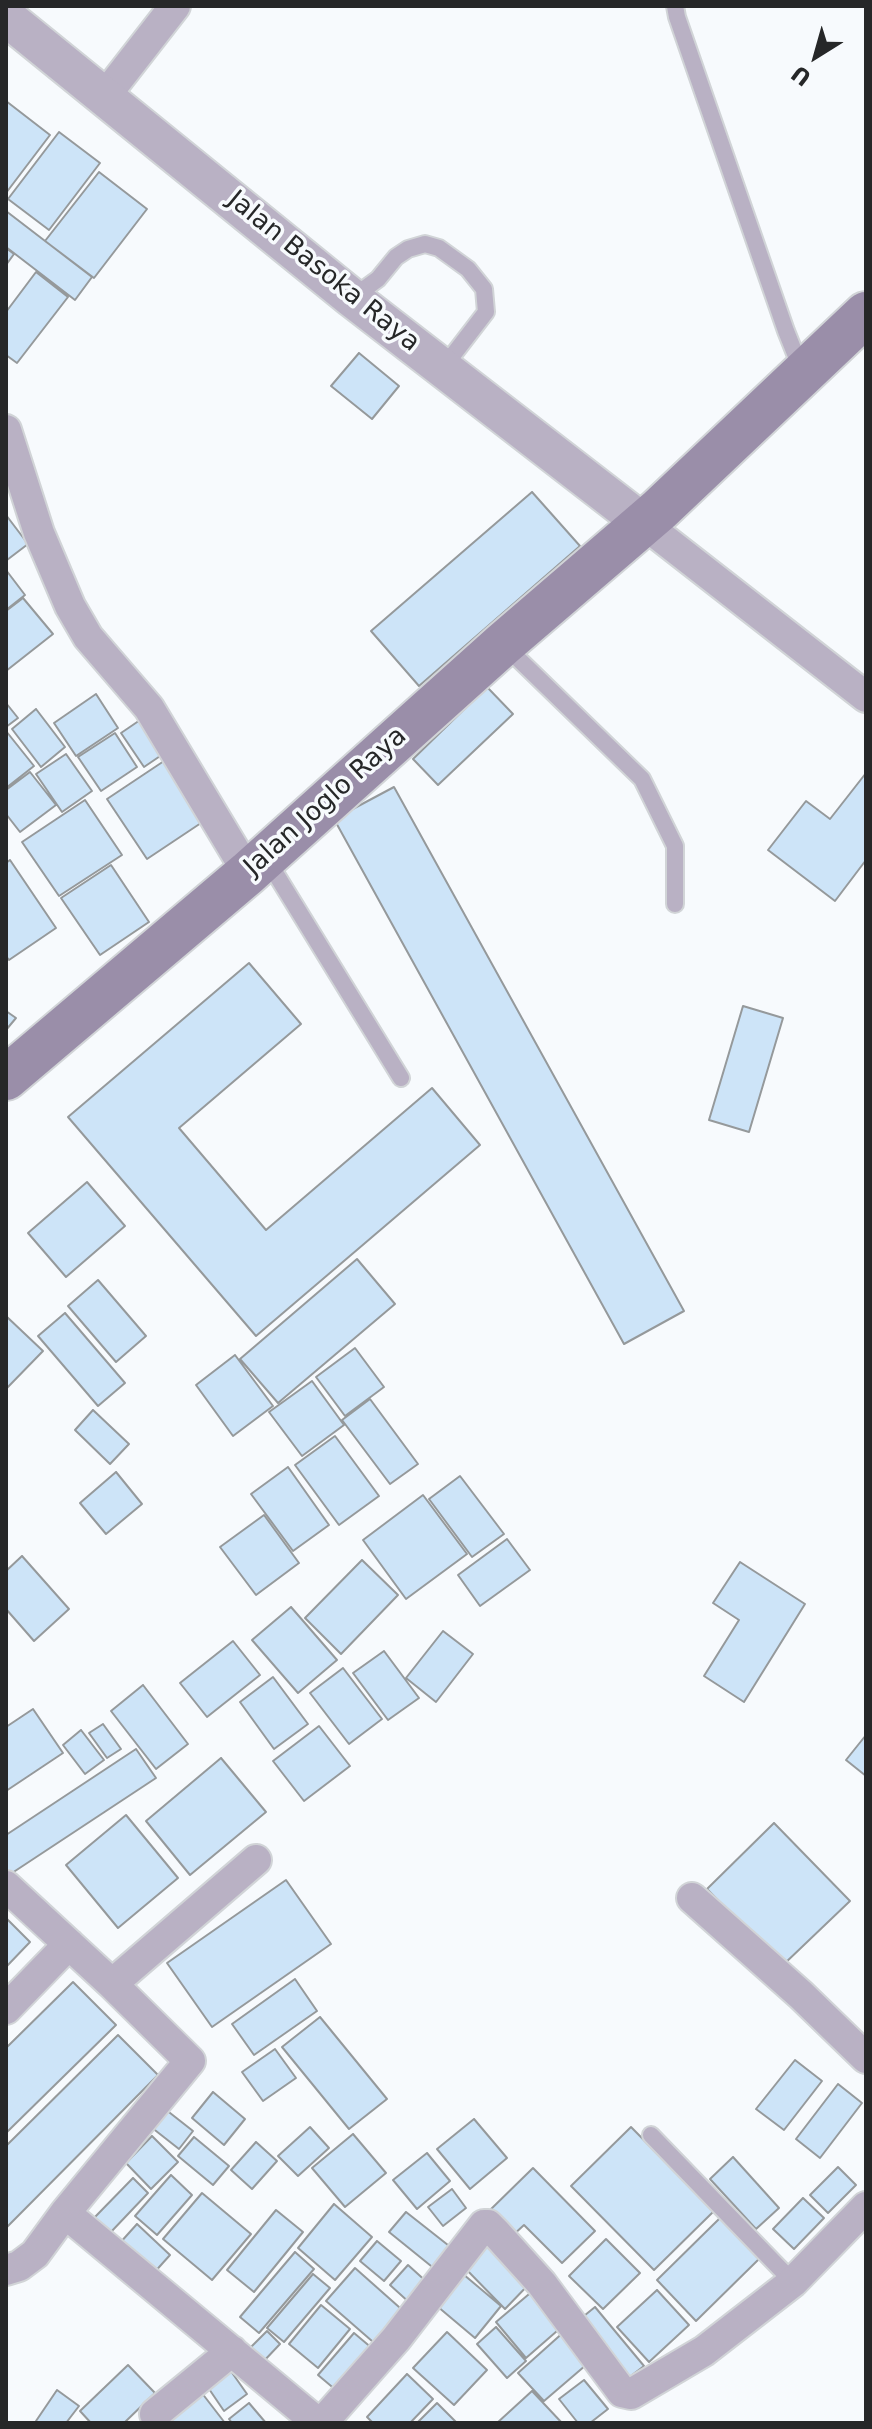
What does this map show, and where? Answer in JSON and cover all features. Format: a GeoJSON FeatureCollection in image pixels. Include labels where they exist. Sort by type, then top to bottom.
{"type":"FeatureCollection","features":[{"type":"Feature","properties":{"kind":"main road","name":"Jalan Joglo Raya"},"geometry":{"type":"LineString","coordinates":[[6,1078],[256,865],[503,644],[651,517],[803,373],[863,322]]}},
{"type":"Feature","properties":{"kind":"street"},"geometry":{"type":"LineString","coordinates":[[105,96],[175,6]]}},
{"type":"Feature","properties":{"kind":"street","name":"Jalan Basoka Raya"},"geometry":{"type":"LineString","coordinates":[[6,17],[352,298],[443,368],[651,517]]}},
{"type":"Feature","properties":{"kind":"street"},"geometry":{"type":"LineString","coordinates":[[6,430],[39,533],[70,606],[88,637],[149,708],[256,865]]}},
{"type":"Feature","properties":{"kind":"street"},"geometry":{"type":"LineString","coordinates":[[651,517],[866,697]]}},
{"type":"Feature","properties":{"kind":"street"},"geometry":{"type":"LineString","coordinates":[[112,1984],[256,1860]]}},
{"type":"Feature","properties":{"kind":"street"},"geometry":{"type":"LineString","coordinates":[[6,1886],[190,2061],[35,2254],[19,2266],[6,2270]]}},
{"type":"Feature","properties":{"kind":"street"},"geometry":{"type":"LineString","coordinates":[[692,1898],[866,2058]]}},
{"type":"Feature","properties":{"kind":"street"},"geometry":{"type":"LineString","coordinates":[[6,2009],[69,1944]]}},
{"type":"Feature","properties":{"kind":"street"},"geometry":{"type":"LineString","coordinates":[[65,2213],[320,2423],[396,2339],[484,2225],[495,2232],[542,2284],[622,2392],[631,2394],[704,2351],[793,2282],[866,2207]]}},
{"type":"Feature","properties":{"kind":"street"},"geometry":{"type":"LineString","coordinates":[[155,2414],[232,2351]]}},
{"type":"Feature","properties":{"kind":"lane"},"geometry":{"type":"LineString","coordinates":[[675,6],[775,301],[803,373]]}},
{"type":"Feature","properties":{"kind":"lane"},"geometry":{"type":"LineString","coordinates":[[352,298],[378,279],[396,257],[425,244],[439,248],[468,269],[484,289],[486,312],[443,368]]}},
{"type":"Feature","properties":{"kind":"lane"},"geometry":{"type":"LineString","coordinates":[[503,644],[642,779],[675,846],[675,904]]}},
{"type":"Feature","properties":{"kind":"lane"},"geometry":{"type":"LineString","coordinates":[[256,865],[401,1078]]}},
{"type":"Feature","properties":{"kind":"lane"},"geometry":{"type":"LineString","coordinates":[[651,2135],[793,2282]]}},
{"type":"Feature","properties":{"kind":"building"},"geometry":{"type":"Polygon","coordinates":[[[6,101],[50,135],[6,193],[6,101]]]}},
{"type":"Feature","properties":{"kind":"building"},"geometry":{"type":"Polygon","coordinates":[[[59,132],[100,163],[49,230],[8,199],[59,132]]]}},
{"type":"Feature","properties":{"kind":"building"},"geometry":{"type":"Polygon","coordinates":[[[99,172],[147,209],[94,278],[45,241],[99,172]]]}},
{"type":"Feature","properties":{"kind":"building"},"geometry":{"type":"Polygon","coordinates":[[[6,211],[92,277],[75,300],[6,247],[6,211]]]}},
{"type":"Feature","properties":{"kind":"building"},"geometry":{"type":"Polygon","coordinates":[[[6,248],[14,254],[6,265],[6,248]]]}},
{"type":"Feature","properties":{"kind":"building"},"geometry":{"type":"Polygon","coordinates":[[[36,272],[68,297],[17,363],[6,355],[6,312],[36,272]]]}},
{"type":"Feature","properties":{"kind":"building"},"geometry":{"type":"Polygon","coordinates":[[[359,353],[399,386],[372,419],[331,386],[359,353]]]}},
{"type":"Feature","properties":{"kind":"building"},"geometry":{"type":"Polygon","coordinates":[[[532,492],[580,546],[419,686],[371,631],[532,492]]]}},
{"type":"Feature","properties":{"kind":"building"},"geometry":{"type":"Polygon","coordinates":[[[6,515],[28,544],[7,560],[6,559],[6,515]]]}},
{"type":"Feature","properties":{"kind":"building"},"geometry":{"type":"Polygon","coordinates":[[[6,570],[25,595],[6,610],[6,570]]]}},
{"type":"Feature","properties":{"kind":"building"},"geometry":{"type":"Polygon","coordinates":[[[23,598],[53,634],[6,671],[6,611],[23,598]]]}},
{"type":"Feature","properties":{"kind":"building"},"geometry":{"type":"Polygon","coordinates":[[[487,687],[513,714],[438,785],[413,759],[487,687]]]}},
{"type":"Feature","properties":{"kind":"building"},"geometry":{"type":"Polygon","coordinates":[[[96,694],[118,728],[76,756],[54,723],[96,694]]]}},
{"type":"Feature","properties":{"kind":"building"},"geometry":{"type":"Polygon","coordinates":[[[6,703],[18,718],[6,727],[6,703]]]}},
{"type":"Feature","properties":{"kind":"building"},"geometry":{"type":"Polygon","coordinates":[[[36,709],[65,747],[41,767],[12,729],[36,709]]]}},
{"type":"Feature","properties":{"kind":"building"},"geometry":{"type":"Polygon","coordinates":[[[146,716],[169,750],[144,767],[121,733],[146,716]]]}},
{"type":"Feature","properties":{"kind":"building"},"geometry":{"type":"Polygon","coordinates":[[[6,731],[34,766],[6,788],[6,731]]]}},
{"type":"Feature","properties":{"kind":"building"},"geometry":{"type":"Polygon","coordinates":[[[115,733],[137,767],[101,791],[78,757],[115,733]]]}},
{"type":"Feature","properties":{"kind":"building"},"geometry":{"type":"Polygon","coordinates":[[[66,754],[92,791],[62,812],[36,774],[66,754]]]}},
{"type":"Feature","properties":{"kind":"building"},"geometry":{"type":"Polygon","coordinates":[[[167,759],[207,819],[147,859],[107,799],[167,759]]]}},
{"type":"Feature","properties":{"kind":"building"},"geometry":{"type":"Polygon","coordinates":[[[30,772],[56,805],[20,832],[6,814],[6,790],[30,772]]]}},
{"type":"Feature","properties":{"kind":"building"},"geometry":{"type":"Polygon","coordinates":[[[866,773],[866,860],[835,901],[768,850],[806,801],[830,819],[866,773]]]}},
{"type":"Feature","properties":{"kind":"building"},"geometry":{"type":"Polygon","coordinates":[[[394,787],[684,1311],[624,1344],[334,819],[394,787]]]}},
{"type":"Feature","properties":{"kind":"building"},"geometry":{"type":"Polygon","coordinates":[[[85,800],[122,855],[59,896],[22,842],[85,800]]]}},
{"type":"Feature","properties":{"kind":"building"},"geometry":{"type":"Polygon","coordinates":[[[10,860],[56,928],[9,960],[6,956],[6,863],[10,860]]]}},
{"type":"Feature","properties":{"kind":"building"},"geometry":{"type":"Polygon","coordinates":[[[111,865],[149,922],[100,955],[61,898],[111,865]]]}},
{"type":"Feature","properties":{"kind":"building"},"geometry":{"type":"Polygon","coordinates":[[[249,963],[301,1024],[179,1128],[266,1230],[432,1088],[480,1145],[256,1336],[68,1117],[249,963]]]}},
{"type":"Feature","properties":{"kind":"building"},"geometry":{"type":"Polygon","coordinates":[[[743,1006],[783,1018],[749,1132],[709,1120],[743,1006]]]}},
{"type":"Feature","properties":{"kind":"building"},"geometry":{"type":"Polygon","coordinates":[[[6,1011],[16,1018],[6,1030],[6,1011]]]}},
{"type":"Feature","properties":{"kind":"building"},"geometry":{"type":"Polygon","coordinates":[[[87,1182],[125,1226],[66,1277],[28,1233],[87,1182]]]}},
{"type":"Feature","properties":{"kind":"building"},"geometry":{"type":"Polygon","coordinates":[[[357,1259],[395,1304],[278,1403],[240,1359],[357,1259]]]}},
{"type":"Feature","properties":{"kind":"building"},"geometry":{"type":"Polygon","coordinates":[[[98,1280],[146,1336],[116,1362],[68,1306],[98,1280]]]}},
{"type":"Feature","properties":{"kind":"building"},"geometry":{"type":"Polygon","coordinates":[[[65,1313],[125,1383],[98,1406],[38,1336],[65,1313]]]}},
{"type":"Feature","properties":{"kind":"building"},"geometry":{"type":"Polygon","coordinates":[[[6,1316],[43,1351],[6,1389],[6,1316]]]}},
{"type":"Feature","properties":{"kind":"building"},"geometry":{"type":"Polygon","coordinates":[[[355,1348],[384,1387],[345,1416],[316,1377],[355,1348]]]}},
{"type":"Feature","properties":{"kind":"building"},"geometry":{"type":"Polygon","coordinates":[[[235,1355],[273,1406],[233,1436],[196,1385],[235,1355]]]}},
{"type":"Feature","properties":{"kind":"building"},"geometry":{"type":"Polygon","coordinates":[[[312,1381],[344,1425],[302,1456],[269,1412],[312,1381]]]}},
{"type":"Feature","properties":{"kind":"building"},"geometry":{"type":"Polygon","coordinates":[[[370,1399],[418,1464],[390,1484],[342,1420],[370,1399]]]}},
{"type":"Feature","properties":{"kind":"building"},"geometry":{"type":"Polygon","coordinates":[[[93,1410],[129,1444],[110,1464],[75,1430],[93,1410]]]}},
{"type":"Feature","properties":{"kind":"building"},"geometry":{"type":"Polygon","coordinates":[[[335,1436],[379,1496],[339,1525],[295,1465],[335,1436]]]}},
{"type":"Feature","properties":{"kind":"building"},"geometry":{"type":"Polygon","coordinates":[[[288,1467],[329,1525],[293,1551],[251,1494],[288,1467]]]}},
{"type":"Feature","properties":{"kind":"building"},"geometry":{"type":"Polygon","coordinates":[[[116,1472],[142,1504],[106,1534],[80,1503],[116,1472]]]}},
{"type":"Feature","properties":{"kind":"building"},"geometry":{"type":"Polygon","coordinates":[[[460,1476],[504,1534],[472,1557],[429,1499],[460,1476]]]}},
{"type":"Feature","properties":{"kind":"building"},"geometry":{"type":"Polygon","coordinates":[[[423,1495],[467,1554],[406,1599],[363,1540],[423,1495]]]}},
{"type":"Feature","properties":{"kind":"building"},"geometry":{"type":"Polygon","coordinates":[[[264,1515],[299,1563],[256,1595],[220,1547],[264,1515]]]}},
{"type":"Feature","properties":{"kind":"building"},"geometry":{"type":"Polygon","coordinates":[[[507,1539],[530,1570],[480,1606],[458,1575],[507,1539]]]}},
{"type":"Feature","properties":{"kind":"building"},"geometry":{"type":"Polygon","coordinates":[[[22,1556],[69,1609],[34,1641],[6,1609],[6,1571],[22,1556]]]}},
{"type":"Feature","properties":{"kind":"building"},"geometry":{"type":"Polygon","coordinates":[[[362,1560],[398,1595],[341,1654],[305,1618],[362,1560]]]}},
{"type":"Feature","properties":{"kind":"building"},"geometry":{"type":"Polygon","coordinates":[[[740,1562],[805,1604],[744,1702],[704,1676],[739,1620],[713,1603],[740,1562]]]}},
{"type":"Feature","properties":{"kind":"building"},"geometry":{"type":"Polygon","coordinates":[[[291,1607],[337,1660],[298,1693],[252,1640],[291,1607]]]}},
{"type":"Feature","properties":{"kind":"building"},"geometry":{"type":"Polygon","coordinates":[[[443,1631],[473,1654],[436,1702],[406,1678],[443,1631]]]}},
{"type":"Feature","properties":{"kind":"building"},"geometry":{"type":"Polygon","coordinates":[[[233,1641],[260,1675],[207,1717],[180,1683],[233,1641]]]}},
{"type":"Feature","properties":{"kind":"building"},"geometry":{"type":"Polygon","coordinates":[[[384,1651],[419,1698],[388,1720],[353,1673],[384,1651]]]}},
{"type":"Feature","properties":{"kind":"building"},"geometry":{"type":"Polygon","coordinates":[[[343,1668],[382,1719],[349,1744],[310,1693],[343,1668]]]}},
{"type":"Feature","properties":{"kind":"building"},"geometry":{"type":"Polygon","coordinates":[[[273,1677],[308,1724],[274,1749],[240,1702],[273,1677]]]}},
{"type":"Feature","properties":{"kind":"building"},"geometry":{"type":"Polygon","coordinates":[[[143,1685],[188,1744],[156,1769],[111,1711],[143,1685]]]}},
{"type":"Feature","properties":{"kind":"building"},"geometry":{"type":"Polygon","coordinates":[[[33,1709],[63,1753],[6,1791],[6,1727],[33,1709]]]}},
{"type":"Feature","properties":{"kind":"building"},"geometry":{"type":"Polygon","coordinates":[[[103,1724],[121,1749],[107,1758],[89,1733],[103,1724]]]}},
{"type":"Feature","properties":{"kind":"building"},"geometry":{"type":"Polygon","coordinates":[[[319,1726],[350,1766],[304,1801],[273,1761],[319,1726]]]}},
{"type":"Feature","properties":{"kind":"building"},"geometry":{"type":"Polygon","coordinates":[[[81,1730],[104,1760],[85,1774],[63,1745],[81,1730]]]}},
{"type":"Feature","properties":{"kind":"building"},"geometry":{"type":"Polygon","coordinates":[[[866,1735],[866,1776],[846,1760],[866,1735]]]}},
{"type":"Feature","properties":{"kind":"building"},"geometry":{"type":"Polygon","coordinates":[[[136,1749],[156,1778],[6,1877],[6,1835],[136,1749]]]}},
{"type":"Feature","properties":{"kind":"building"},"geometry":{"type":"Polygon","coordinates":[[[221,1758],[266,1812],[190,1875],[146,1821],[221,1758]]]}},
{"type":"Feature","properties":{"kind":"building"},"geometry":{"type":"Polygon","coordinates":[[[126,1815],[178,1878],[118,1928],[66,1865],[126,1815]]]}},
{"type":"Feature","properties":{"kind":"building"},"geometry":{"type":"Polygon","coordinates":[[[774,1823],[850,1901],[782,1966],[707,1889],[774,1823]]]}},
{"type":"Feature","properties":{"kind":"building"},"geometry":{"type":"Polygon","coordinates":[[[286,1880],[331,1944],[212,2027],[167,1963],[286,1880]]]}},
{"type":"Feature","properties":{"kind":"building"},"geometry":{"type":"Polygon","coordinates":[[[6,1918],[30,1942],[6,1967],[6,1918]]]}},
{"type":"Feature","properties":{"kind":"building"},"geometry":{"type":"Polygon","coordinates":[[[295,1979],[317,2011],[254,2055],[232,2024],[295,1979]]]}},
{"type":"Feature","properties":{"kind":"building"},"geometry":{"type":"Polygon","coordinates":[[[73,1982],[116,2025],[6,2133],[6,2048],[73,1982]]]}},
{"type":"Feature","properties":{"kind":"building"},"geometry":{"type":"Polygon","coordinates":[[[320,2017],[387,2099],[349,2129],[282,2047],[320,2017]]]}},
{"type":"Feature","properties":{"kind":"building"},"geometry":{"type":"Polygon","coordinates":[[[118,2035],[158,2075],[6,2228],[6,2146],[118,2035]]]}},
{"type":"Feature","properties":{"kind":"building"},"geometry":{"type":"Polygon","coordinates":[[[275,2049],[296,2078],[263,2101],[242,2072],[275,2049]]]}},
{"type":"Feature","properties":{"kind":"building"},"geometry":{"type":"Polygon","coordinates":[[[795,2060],[822,2081],[784,2130],[756,2109],[795,2060]]]}},
{"type":"Feature","properties":{"kind":"building"},"geometry":{"type":"Polygon","coordinates":[[[838,2084],[862,2103],[820,2158],[796,2139],[838,2084]]]}},
{"type":"Feature","properties":{"kind":"building"},"geometry":{"type":"Polygon","coordinates":[[[213,2092],[245,2119],[224,2145],[192,2118],[213,2092]]]}},
{"type":"Feature","properties":{"kind":"building"},"geometry":{"type":"Polygon","coordinates":[[[165,2109],[193,2131],[179,2149],[151,2127],[165,2109]]]}},
{"type":"Feature","properties":{"kind":"building"},"geometry":{"type":"Polygon","coordinates":[[[474,2119],[507,2158],[470,2189],[437,2149],[474,2119]]]}},
{"type":"Feature","properties":{"kind":"building"},"geometry":{"type":"Polygon","coordinates":[[[310,2127],[329,2148],[298,2176],[278,2156],[310,2127]]]}},
{"type":"Feature","properties":{"kind":"building"},"geometry":{"type":"Polygon","coordinates":[[[631,2127],[714,2211],[654,2270],[571,2186],[631,2127]]]}},
{"type":"Feature","properties":{"kind":"building"},"geometry":{"type":"Polygon","coordinates":[[[353,2134],[386,2173],[345,2207],[312,2168],[353,2134]]]}},
{"type":"Feature","properties":{"kind":"building"},"geometry":{"type":"Polygon","coordinates":[[[152,2136],[178,2162],[151,2189],[126,2163],[152,2136]]]}},
{"type":"Feature","properties":{"kind":"building"},"geometry":{"type":"Polygon","coordinates":[[[194,2137],[229,2166],[213,2185],[178,2156],[194,2137]]]}},
{"type":"Feature","properties":{"kind":"building"},"geometry":{"type":"Polygon","coordinates":[[[256,2142],[277,2161],[252,2189],[231,2170],[256,2142]]]}},
{"type":"Feature","properties":{"kind":"building"},"geometry":{"type":"Polygon","coordinates":[[[427,2153],[450,2181],[417,2209],[393,2180],[427,2153]]]}},
{"type":"Feature","properties":{"kind":"building"},"geometry":{"type":"Polygon","coordinates":[[[733,2157],[779,2208],[756,2229],[710,2179],[733,2157]]]}},
{"type":"Feature","properties":{"kind":"building"},"geometry":{"type":"Polygon","coordinates":[[[838,2167],[856,2185],[828,2213],[810,2195],[838,2167]]]}},
{"type":"Feature","properties":{"kind":"building"},"geometry":{"type":"Polygon","coordinates":[[[533,2168],[595,2231],[562,2263],[524,2225],[511,2237],[487,2213],[533,2168]]]}},
{"type":"Feature","properties":{"kind":"building"},"geometry":{"type":"Polygon","coordinates":[[[171,2175],[192,2195],[157,2235],[135,2216],[171,2175]]]}},
{"type":"Feature","properties":{"kind":"building"},"geometry":{"type":"Polygon","coordinates":[[[133,2178],[148,2193],[110,2233],[94,2218],[133,2178]]]}},
{"type":"Feature","properties":{"kind":"building"},"geometry":{"type":"Polygon","coordinates":[[[452,2189],[466,2208],[443,2226],[428,2207],[452,2189]]]}},
{"type":"Feature","properties":{"kind":"building"},"geometry":{"type":"Polygon","coordinates":[[[202,2193],[251,2234],[212,2280],[163,2239],[202,2193]]]}},
{"type":"Feature","properties":{"kind":"building"},"geometry":{"type":"Polygon","coordinates":[[[803,2198],[824,2218],[794,2249],[773,2229],[803,2198]]]}},
{"type":"Feature","properties":{"kind":"building"},"geometry":{"type":"Polygon","coordinates":[[[334,2204],[372,2237],[335,2280],[298,2248],[334,2204]]]}},
{"type":"Feature","properties":{"kind":"building"},"geometry":{"type":"Polygon","coordinates":[[[276,2210],[303,2232],[254,2292],[227,2270],[276,2210]]]}},
{"type":"Feature","properties":{"kind":"building"},"geometry":{"type":"Polygon","coordinates":[[[406,2212],[453,2249],[436,2270],[389,2232],[406,2212]]]}},
{"type":"Feature","properties":{"kind":"building"},"geometry":{"type":"Polygon","coordinates":[[[720,2218],[760,2258],[696,2321],[657,2280],[720,2218]]]}},
{"type":"Feature","properties":{"kind":"building"},"geometry":{"type":"Polygon","coordinates":[[[137,2224],[170,2255],[152,2275],[119,2244],[137,2224]]]}},
{"type":"Feature","properties":{"kind":"building"},"geometry":{"type":"Polygon","coordinates":[[[488,2238],[531,2282],[505,2309],[461,2264],[488,2238]]]}},
{"type":"Feature","properties":{"kind":"building"},"geometry":{"type":"Polygon","coordinates":[[[606,2239],[640,2273],[603,2309],[569,2276],[606,2239]]]}},
{"type":"Feature","properties":{"kind":"building"},"geometry":{"type":"Polygon","coordinates":[[[377,2241],[401,2261],[384,2281],[360,2261],[377,2241]]]}},
{"type":"Feature","properties":{"kind":"building"},"geometry":{"type":"Polygon","coordinates":[[[295,2252],[314,2269],[259,2333],[240,2317],[295,2252]]]}},
{"type":"Feature","properties":{"kind":"building"},"geometry":{"type":"Polygon","coordinates":[[[408,2265],[429,2284],[411,2304],[390,2285],[408,2265]]]}},
{"type":"Feature","properties":{"kind":"building"},"geometry":{"type":"Polygon","coordinates":[[[355,2268],[408,2315],[380,2348],[326,2301],[355,2268]]]}},
{"type":"Feature","properties":{"kind":"building"},"geometry":{"type":"Polygon","coordinates":[[[457,2269],[501,2306],[475,2338],[431,2301],[457,2269]]]}},
{"type":"Feature","properties":{"kind":"building"},"geometry":{"type":"Polygon","coordinates":[[[313,2274],[330,2288],[284,2342],[267,2328],[313,2274]]]}},
{"type":"Feature","properties":{"kind":"building"},"geometry":{"type":"Polygon","coordinates":[[[535,2289],[565,2324],[526,2358],[496,2322],[535,2289]]]}},
{"type":"Feature","properties":{"kind":"building"},"geometry":{"type":"Polygon","coordinates":[[[657,2290],[689,2325],[649,2362],[617,2327],[657,2290]]]}},
{"type":"Feature","properties":{"kind":"building"},"geometry":{"type":"Polygon","coordinates":[[[321,2305],[350,2329],[318,2368],[289,2344],[321,2305]]]}},
{"type":"Feature","properties":{"kind":"building"},"geometry":{"type":"Polygon","coordinates":[[[595,2307],[644,2366],[623,2382],[574,2324],[595,2307]]]}},
{"type":"Feature","properties":{"kind":"building"},"geometry":{"type":"Polygon","coordinates":[[[496,2327],[526,2361],[507,2378],[477,2344],[496,2327]]]}},
{"type":"Feature","properties":{"kind":"building"},"geometry":{"type":"Polygon","coordinates":[[[566,2330],[593,2359],[544,2401],[518,2373],[566,2330]]]}},
{"type":"Feature","properties":{"kind":"building"},"geometry":{"type":"Polygon","coordinates":[[[267,2331],[280,2344],[262,2363],[249,2349],[267,2331]]]}},
{"type":"Feature","properties":{"kind":"building"},"geometry":{"type":"Polygon","coordinates":[[[447,2332],[487,2370],[454,2405],[413,2368],[447,2332]]]}},
{"type":"Feature","properties":{"kind":"building"},"geometry":{"type":"Polygon","coordinates":[[[354,2333],[373,2349],[337,2391],[318,2375],[354,2333]]]}},
{"type":"Feature","properties":{"kind":"building"},"geometry":{"type":"Polygon","coordinates":[[[128,2365],[155,2393],[124,2423],[91,2423],[80,2411],[128,2365]]]}},
{"type":"Feature","properties":{"kind":"building"},"geometry":{"type":"Polygon","coordinates":[[[228,2367],[247,2394],[224,2411],[205,2383],[228,2367]]]}},
{"type":"Feature","properties":{"kind":"building"},"geometry":{"type":"Polygon","coordinates":[[[407,2374],[433,2399],[410,2423],[373,2423],[367,2417],[407,2374]]]}},
{"type":"Feature","properties":{"kind":"building"},"geometry":{"type":"Polygon","coordinates":[[[584,2380],[608,2409],[590,2423],[578,2423],[559,2399],[584,2380]]]}},
{"type":"Feature","properties":{"kind":"building"},"geometry":{"type":"Polygon","coordinates":[[[198,2388],[225,2423],[162,2423],[198,2388]]]}},
{"type":"Feature","properties":{"kind":"building"},"geometry":{"type":"Polygon","coordinates":[[[57,2390],[79,2406],[66,2423],[39,2423],[36,2421],[57,2390]]]}},
{"type":"Feature","properties":{"kind":"building"},"geometry":{"type":"Polygon","coordinates":[[[532,2391],[562,2423],[497,2423],[532,2391]]]}},
{"type":"Feature","properties":{"kind":"building"},"geometry":{"type":"Polygon","coordinates":[[[249,2403],[266,2423],[232,2423],[229,2419],[249,2403]]]}},
{"type":"Feature","properties":{"kind":"building"},"geometry":{"type":"Polygon","coordinates":[[[437,2403],[457,2423],[417,2423],[437,2403]]]}}]}
